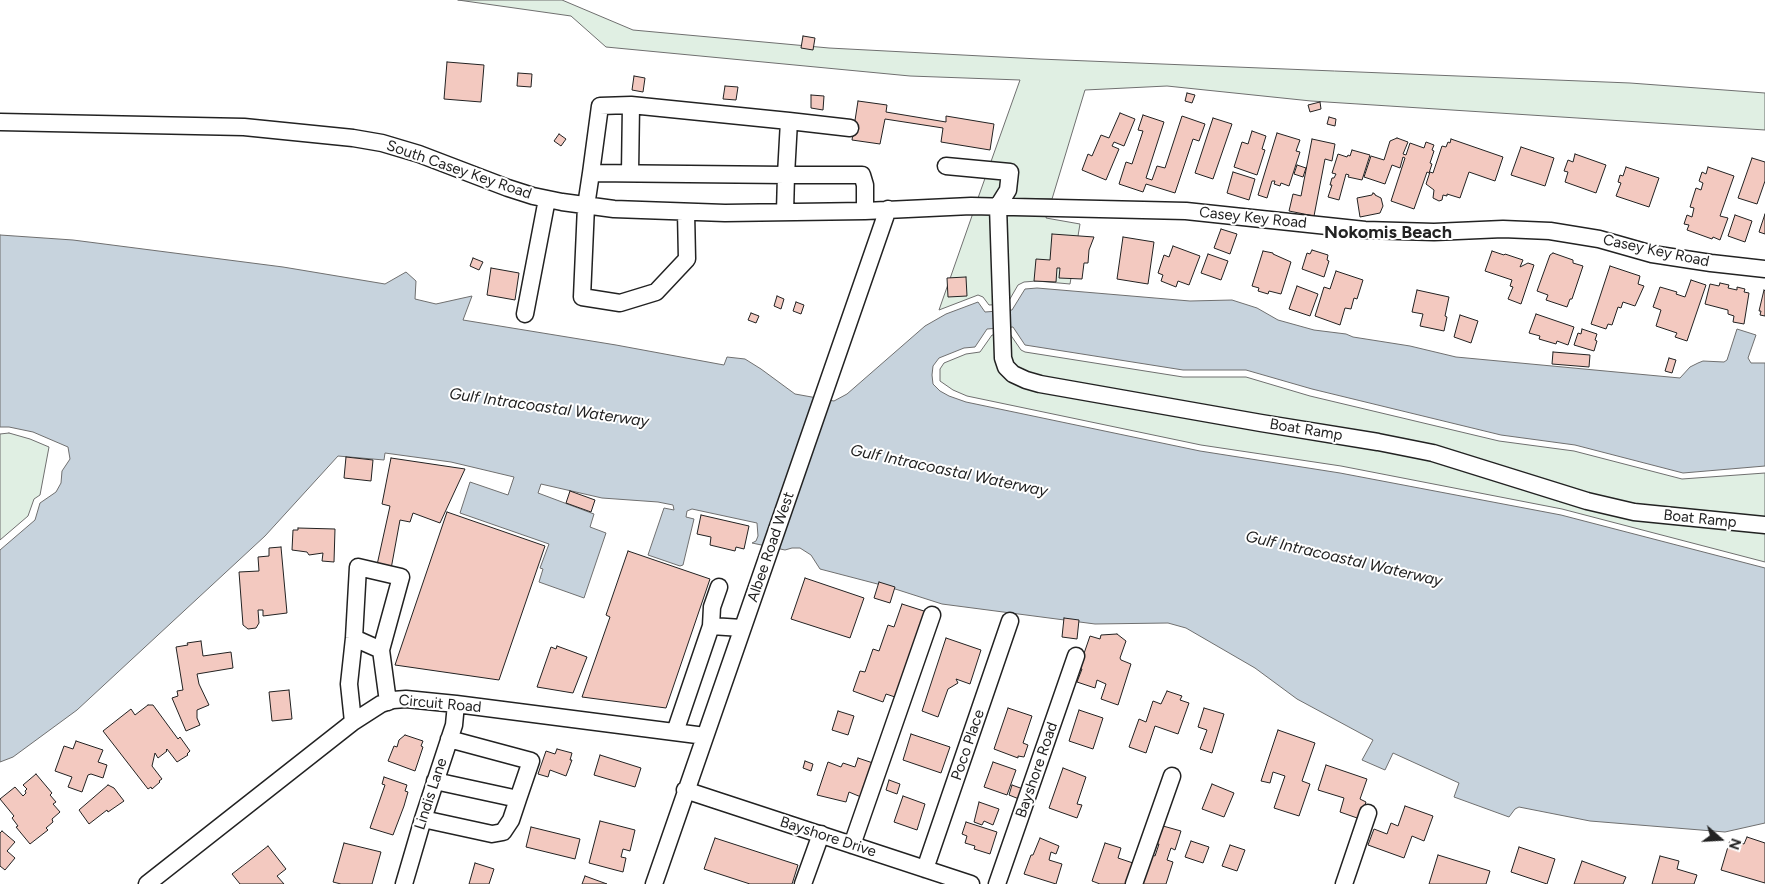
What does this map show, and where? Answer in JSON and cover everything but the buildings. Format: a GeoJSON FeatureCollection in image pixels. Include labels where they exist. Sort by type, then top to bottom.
{"type":"FeatureCollection","features":[{"type":"Feature","properties":{"kind":"street"},"geometry":{"type":"LineString","coordinates":[[630,174],[631,105]]}},
{"type":"Feature","properties":{"kind":"street"},"geometry":{"type":"LineString","coordinates":[[686,212],[687,259],[656,292],[620,303],[582,297],[586,206],[600,106],[631,105],[789,120],[850,128]]}},
{"type":"Feature","properties":{"kind":"street"},"geometry":{"type":"LineString","coordinates":[[786,212],[789,120]]}},
{"type":"Feature","properties":{"kind":"street","name":"South Casey Key Road"},"geometry":{"type":"LineString","coordinates":[[0,122],[244,127],[354,138],[411,151],[508,188],[548,199],[614,209],[725,213],[888,209]]}},
{"type":"Feature","properties":{"kind":"street"},"geometry":{"type":"LineString","coordinates":[[946,166],[1010,172],[1008,190],[998,206]]}},
{"type":"Feature","properties":{"kind":"street"},"geometry":{"type":"LineString","coordinates":[[591,173],[862,175],[865,185],[865,211]]}},
{"type":"Feature","properties":{"kind":"street"},"geometry":{"type":"LineString","coordinates":[[525,314],[548,199]]}},
{"type":"Feature","properties":{"kind":"street","name":"Casey Key Road"},"geometry":{"type":"LineString","coordinates":[[888,209],[998,206],[1186,211],[1365,230],[1434,232],[1503,229],[1550,231],[1599,239],[1652,254],[1765,269]]}},
{"type":"Feature","properties":{"kind":"street","name":"Boat Ramp"},"geometry":{"type":"LineString","coordinates":[[998,206],[1003,358],[1006,368],[1013,374],[1026,380],[1433,453],[1579,498],[1634,512],[1765,525]]}},
{"type":"Feature","properties":{"kind":"street","name":"Albee Road West"},"geometry":{"type":"LineString","coordinates":[[654,884],[888,209]]}},
{"type":"Feature","properties":{"kind":"street"},"geometry":{"type":"LineString","coordinates":[[353,722],[349,684],[358,567],[401,577],[381,650],[388,702]]}},
{"type":"Feature","properties":{"kind":"street"},"geometry":{"type":"LineString","coordinates":[[675,732],[711,626],[712,607],[719,587]]}},
{"type":"Feature","properties":{"kind":"street"},"geometry":{"type":"LineString","coordinates":[[852,845],[932,615]]}},
{"type":"Feature","properties":{"kind":"street","name":"Poco Place"},"geometry":{"type":"LineString","coordinates":[[925,869],[1010,621]]}},
{"type":"Feature","properties":{"kind":"street"},"geometry":{"type":"LineString","coordinates":[[711,626],[742,628]]}},
{"type":"Feature","properties":{"kind":"street"},"geometry":{"type":"LineString","coordinates":[[354,638],[381,650]]}},
{"type":"Feature","properties":{"kind":"street","name":"Bayshore Road"},"geometry":{"type":"LineString","coordinates":[[998,884],[1076,656]]}},
{"type":"Feature","properties":{"kind":"street","name":"Circuit Road"},"geometry":{"type":"LineString","coordinates":[[146,884],[353,722],[374,708],[388,702],[406,699],[456,704],[704,736]]}},
{"type":"Feature","properties":{"kind":"street","name":"Lindis Lane"},"geometry":{"type":"LineString","coordinates":[[404,884],[422,819],[449,739],[455,718],[456,704]]}},
{"type":"Feature","properties":{"kind":"street"},"geometry":{"type":"LineString","coordinates":[[422,819],[492,834],[503,832],[511,820],[531,761],[449,739]]}},
{"type":"Feature","properties":{"kind":"street"},"geometry":{"type":"LineString","coordinates":[[1134,884],[1172,776]]}},
{"type":"Feature","properties":{"kind":"street"},"geometry":{"type":"LineString","coordinates":[[435,781],[518,799]]}},
{"type":"Feature","properties":{"kind":"street","name":"Bayshore Drive"},"geometry":{"type":"LineString","coordinates":[[685,790],[971,884]]}},
{"type":"Feature","properties":{"kind":"street"},"geometry":{"type":"LineString","coordinates":[[1344,884],[1368,813]]}},
{"type":"Feature","properties":{"kind":"street"},"geometry":{"type":"LineString","coordinates":[[802,884],[821,834]]}},
{"type":"Feature","properties":{"kind":"green space"},"geometry":{"type":"Polygon","coordinates":[[[458,0],[562,0],[633,30],[829,48],[1039,59],[1630,83],[1765,93],[1765,130],[1311,101],[1167,86],[1085,90],[1052,199],[978,198],[1020,80],[910,76],[606,47],[571,16],[458,0]]]}},
{"type":"Feature","properties":{"kind":"green space"},"geometry":{"type":"Polygon","coordinates":[[[973,213],[1047,214],[1046,218],[1080,224],[1070,284],[1037,281],[1024,282],[1018,285],[1007,304],[989,305],[983,297],[978,295],[939,310],[973,213]]]}},
{"type":"Feature","properties":{"kind":"green space"},"geometry":{"type":"Polygon","coordinates":[[[1010,334],[1021,350],[1025,352],[1183,377],[1246,377],[1310,396],[1499,441],[1574,451],[1682,479],[1765,473],[1765,562],[1562,509],[1341,466],[1201,445],[967,396],[953,390],[940,381],[940,369],[944,363],[966,354],[980,352],[992,335],[1010,334]]]}},
{"type":"Feature","properties":{"kind":"green space"},"geometry":{"type":"Polygon","coordinates":[[[9,433],[49,447],[40,495],[34,499],[28,516],[0,540],[0,434],[9,433]]]}},
{"type":"Feature","properties":{"kind":"water","name":"Gulf Intracoastal Waterway"},"geometry":{"type":"Polygon","coordinates":[[[0,235],[73,240],[283,267],[385,284],[406,272],[416,281],[415,299],[436,304],[472,296],[463,320],[724,365],[727,357],[745,359],[795,394],[834,401],[847,394],[925,326],[946,314],[978,302],[985,312],[1012,310],[1025,289],[1037,288],[1190,301],[1232,300],[1257,308],[1278,320],[1314,330],[1410,346],[1456,357],[1680,378],[1690,367],[1703,361],[1724,362],[1727,360],[1737,329],[1756,335],[1748,358],[1751,363],[1765,363],[1765,466],[1683,473],[1575,445],[1501,435],[1312,389],[1246,370],[1183,370],[1025,345],[1013,327],[987,329],[975,347],[964,348],[939,358],[933,366],[932,375],[933,384],[940,391],[966,402],[1200,451],[1340,473],[1561,515],[1765,568],[1765,823],[1725,832],[1590,821],[1519,807],[1509,817],[1454,797],[1459,783],[1393,753],[1385,770],[1362,760],[1373,740],[1297,699],[1255,668],[1186,628],[1168,623],[1095,624],[942,604],[889,587],[820,569],[811,555],[800,548],[785,550],[752,543],[756,541],[758,536],[757,523],[692,509],[687,511],[686,517],[694,519],[683,565],[680,566],[648,555],[664,508],[674,510],[673,505],[658,502],[602,498],[541,484],[538,493],[594,514],[590,527],[606,533],[584,598],[539,582],[543,569],[540,568],[549,544],[460,513],[470,482],[508,495],[514,477],[451,462],[385,453],[384,460],[338,456],[265,536],[77,710],[13,757],[0,762],[0,550],[35,520],[40,503],[56,492],[61,483],[62,471],[70,459],[68,447],[33,432],[0,427],[0,235]]]}},
{"type":"Feature","properties":{"kind":"district","name":"Nokomis Beach"},"geometry":{"type":"Point","coordinates":[1388,233]}}]}
